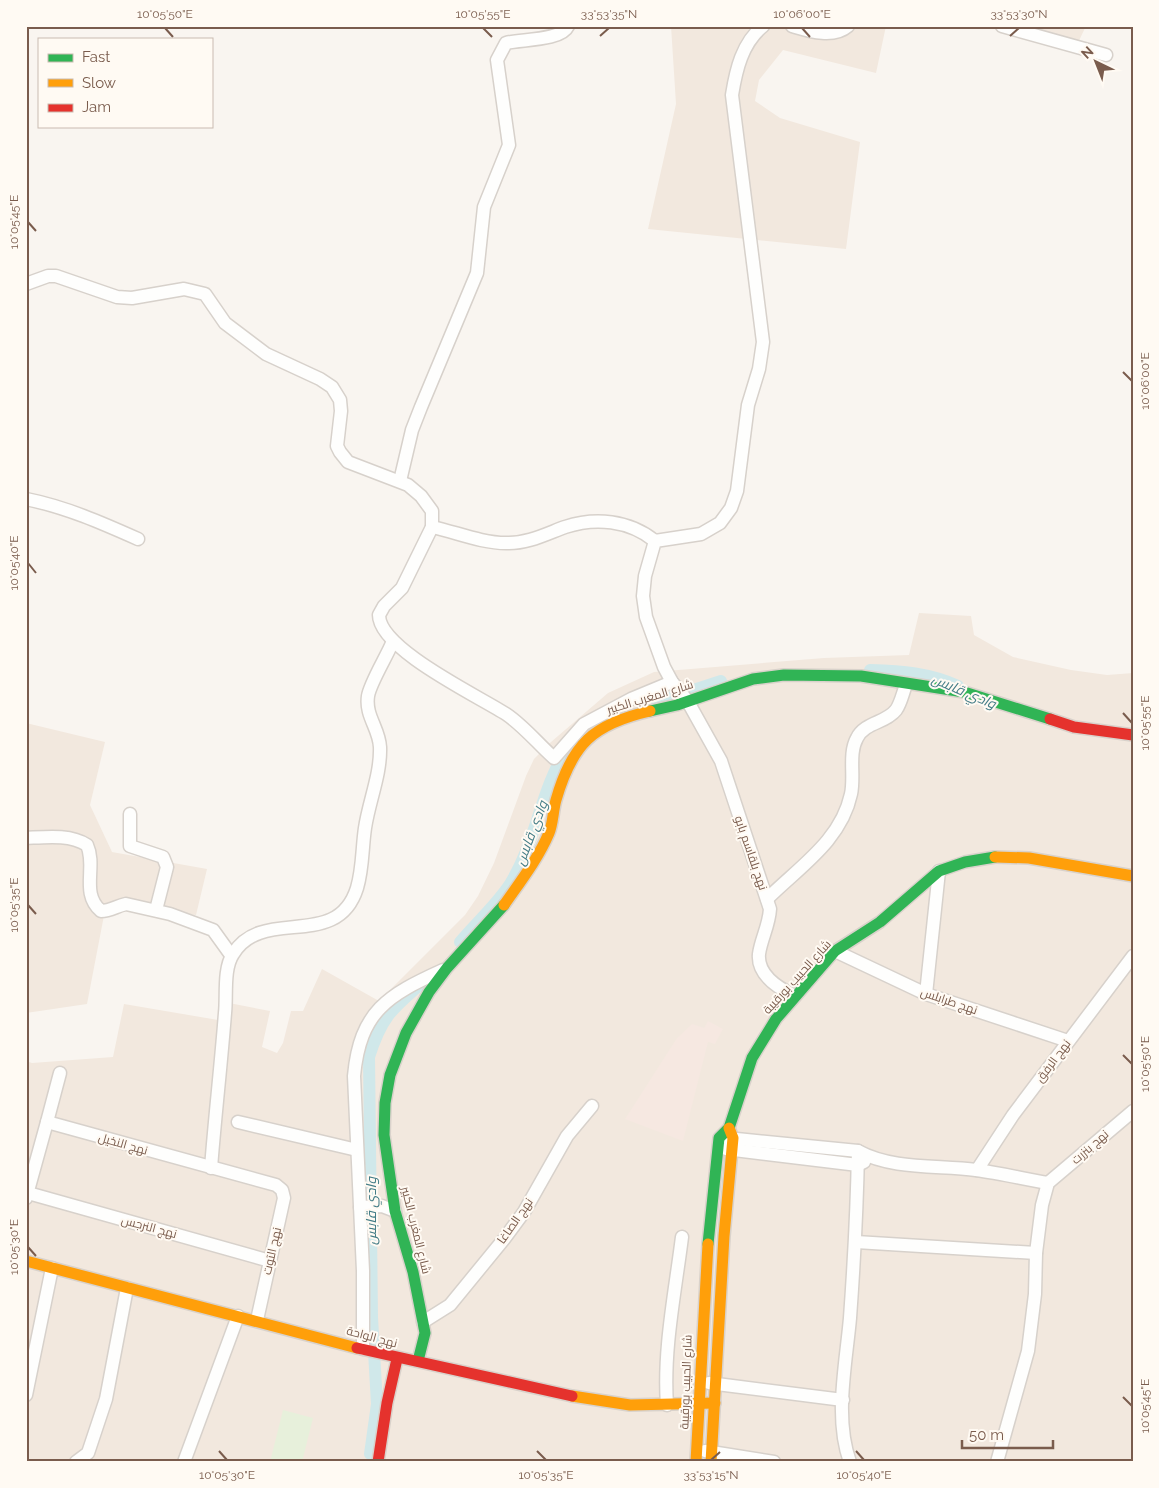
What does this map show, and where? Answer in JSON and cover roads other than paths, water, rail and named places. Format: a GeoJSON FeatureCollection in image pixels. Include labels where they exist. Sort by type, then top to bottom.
{"type":"FeatureCollection","features":[{"type":"Feature","properties":{"kind":"street"},"geometry":{"type":"LineString","coordinates":[[400,481],[412,430],[420,406],[476,273],[484,207],[509,145],[498,77],[499,52],[506,43],[556,36],[568,26]]}},
{"type":"Feature","properties":{"kind":"street"},"geometry":{"type":"LineString","coordinates":[[432,527],[507,544],[539,537],[587,521],[606,521],[643,531],[655,541],[701,534],[720,523],[731,508],[737,491],[748,405],[759,369],[763,342],[732,95],[736,70],[746,46],[763,26]]}},
{"type":"Feature","properties":{"kind":"street"},"geometry":{"type":"LineString","coordinates":[[792,26],[823,34],[839,32],[848,26]]}},
{"type":"Feature","properties":{"kind":"street"},"geometry":{"type":"LineString","coordinates":[[1002,26],[1106,55]]}},
{"type":"Feature","properties":{"kind":"street"},"geometry":{"type":"LineString","coordinates":[[26,284],[48,276],[82,284],[117,297],[132,298],[184,289],[205,294],[226,323],[266,354],[320,379],[332,387],[340,400],[341,412],[337,446],[348,462],[400,481],[421,496],[432,511],[432,527],[402,588],[384,606],[379,615],[382,627],[393,642],[419,661],[507,715],[554,758],[584,724],[631,699],[672,682]]}},
{"type":"Feature","properties":{"kind":"street"},"geometry":{"type":"LineString","coordinates":[[26,500],[46,503],[96,520],[138,540]]}},
{"type":"Feature","properties":{"kind":"street","name":"نهج بلقاسم بابو"},"geometry":{"type":"LineString","coordinates":[[655,541],[645,576],[643,596],[646,617],[656,647],[672,682],[687,700],[721,761],[767,899],[770,909],[770,921],[759,954],[760,963],[769,979],[782,990],[795,996]]}},
{"type":"Feature","properties":{"kind":"street"},"geometry":{"type":"LineString","coordinates":[[211,1168],[216,1095],[231,955],[252,934],[327,922],[344,913],[352,901],[361,871],[365,830],[380,763],[380,744],[367,708],[368,696],[393,642]]}},
{"type":"Feature","properties":{"kind":"street","name":"شارع المغرب الكبير"},"geometry":{"type":"LineString","coordinates":[[418,1361],[425,1333],[413,1272],[395,1211],[384,1135],[385,1103],[390,1075],[417,1012],[447,968],[499,913],[530,869],[550,832],[553,810],[563,775],[572,758],[586,739],[604,726],[754,679],[784,675],[861,676],[906,685],[964,692],[1074,727],[1133,735]]}},
{"type":"Feature","properties":{"kind":"street"},"geometry":{"type":"LineString","coordinates":[[767,899],[831,838],[840,827],[852,792],[855,741],[860,731],[896,709],[906,685]]}},
{"type":"Feature","properties":{"kind":"street"},"geometry":{"type":"LineString","coordinates":[[130,814],[130,846],[163,858],[167,867],[156,910]]}},
{"type":"Feature","properties":{"kind":"street"},"geometry":{"type":"LineString","coordinates":[[26,838],[58,837],[82,842],[88,846],[90,865],[88,886],[93,902],[101,911],[110,911],[119,905],[126,904],[156,910],[213,930],[231,955]]}},
{"type":"Feature","properties":{"kind":"street","name":"شارع الحبيب بورقيبة"},"geometry":{"type":"LineString","coordinates":[[712,1456],[731,1138],[752,1058],[776,1019],[835,952],[880,922],[939,871],[965,862],[1003,856],[1029,858],[1133,876]]}},
{"type":"Feature","properties":{"kind":"street"},"geometry":{"type":"LineString","coordinates":[[926,994],[939,871]]}},
{"type":"Feature","properties":{"kind":"street","name":"نهج طرابلس"},"geometry":{"type":"LineString","coordinates":[[835,952],[926,994],[1068,1041]]}},
{"type":"Feature","properties":{"kind":"street","name":"نهج الرفق"},"geometry":{"type":"LineString","coordinates":[[977,1170],[1013,1115],[1133,956]]}},
{"type":"Feature","properties":{"kind":"street"},"geometry":{"type":"LineString","coordinates":[[363,1349],[363,1271],[358,1150],[354,1109],[355,1060],[358,1046],[370,1019],[381,1006],[406,986],[447,968]]}},
{"type":"Feature","properties":{"kind":"street"},"geometry":{"type":"LineString","coordinates":[[27,1195],[40,1139],[47,1122],[60,1073]]}},
{"type":"Feature","properties":{"kind":"street","name":"نهج الصاغا"},"geometry":{"type":"LineString","coordinates":[[423,1322],[450,1305],[504,1238],[524,1212],[567,1136],[592,1106]]}},
{"type":"Feature","properties":{"kind":"street","name":"نهج بنزرت"},"geometry":{"type":"LineString","coordinates":[[1048,1183],[1133,1111]]}},
{"type":"Feature","properties":{"kind":"street","name":"نهج النخيل"},"geometry":{"type":"LineString","coordinates":[[47,1122],[276,1185]]}},
{"type":"Feature","properties":{"kind":"street"},"geometry":{"type":"LineString","coordinates":[[238,1122],[358,1150]]}},
{"type":"Feature","properties":{"kind":"street"},"geometry":{"type":"LineString","coordinates":[[719,1143],[731,1138],[858,1151],[870,1158],[922,1166],[977,1170],[1048,1183],[1042,1205],[1036,1253],[1035,1294],[1028,1351],[997,1462]]}},
{"type":"Feature","properties":{"kind":"street"},"geometry":{"type":"LineString","coordinates":[[731,1138],[858,1165],[870,1158]]}},
{"type":"Feature","properties":{"kind":"street","name":"شارع الحبيب بورقيبة"},"geometry":{"type":"LineString","coordinates":[[697,1456],[700,1403],[699,1381],[712,1187],[719,1143],[731,1138]]}},
{"type":"Feature","properties":{"kind":"street"},"geometry":{"type":"LineString","coordinates":[[850,1462],[844,1443],[843,1400],[856,1242],[858,1151]]}},
{"type":"Feature","properties":{"kind":"street","name":"نهج التوت"},"geometry":{"type":"LineString","coordinates":[[257,1320],[285,1194],[276,1185]]}},
{"type":"Feature","properties":{"kind":"street","name":"نهج النرجس"},"geometry":{"type":"LineString","coordinates":[[27,1195],[270,1261]]}},
{"type":"Feature","properties":{"kind":"street"},"geometry":{"type":"LineString","coordinates":[[360,1208],[382,1206],[395,1211]]}},
{"type":"Feature","properties":{"kind":"street"},"geometry":{"type":"LineString","coordinates":[[667,1405],[668,1357],[682,1238]]}},
{"type":"Feature","properties":{"kind":"street"},"geometry":{"type":"LineString","coordinates":[[856,1242],[1036,1253]]}},
{"type":"Feature","properties":{"kind":"street","name":"نهج الواحة"},"geometry":{"type":"LineString","coordinates":[[26,1261],[397,1358],[418,1361],[554,1394],[630,1404],[715,1403]]}},
{"type":"Feature","properties":{"kind":"street"},"geometry":{"type":"LineString","coordinates":[[26,1393],[52,1268]]}},
{"type":"Feature","properties":{"kind":"street"},"geometry":{"type":"LineString","coordinates":[[76,1462],[88,1453],[106,1399],[127,1288]]}},
{"type":"Feature","properties":{"kind":"street"},"geometry":{"type":"LineString","coordinates":[[184,1462],[238,1316]]}},
{"type":"Feature","properties":{"kind":"street"},"geometry":{"type":"LineString","coordinates":[[378,1462],[387,1403],[397,1358]]}},
{"type":"Feature","properties":{"kind":"street"},"geometry":{"type":"LineString","coordinates":[[699,1381],[843,1400]]}},
{"type":"Feature","properties":{"kind":"street"},"geometry":{"type":"LineString","coordinates":[[697,1456],[774,1462]]}},
{"type":"Feature","properties":{"kind":"waterway","name":"وادي قابس"},"geometry":{"type":"LineString","coordinates":[[870,670],[915,674],[937,678],[958,686]]}},
{"type":"Feature","properties":{"kind":"waterway","name":"وادي قابس"},"geometry":{"type":"LineString","coordinates":[[657,702],[721,681]]}},
{"type":"Feature","properties":{"kind":"waterway","name":"وادي قابس"},"geometry":{"type":"LineString","coordinates":[[460,942],[505,891],[519,868],[550,783],[566,750]]}},
{"type":"Feature","properties":{"kind":"waterway","name":"وادي قابس"},"geometry":{"type":"LineString","coordinates":[[370,1454],[377,1404],[372,1317],[369,1057],[389,1014],[423,982]]}}]}
